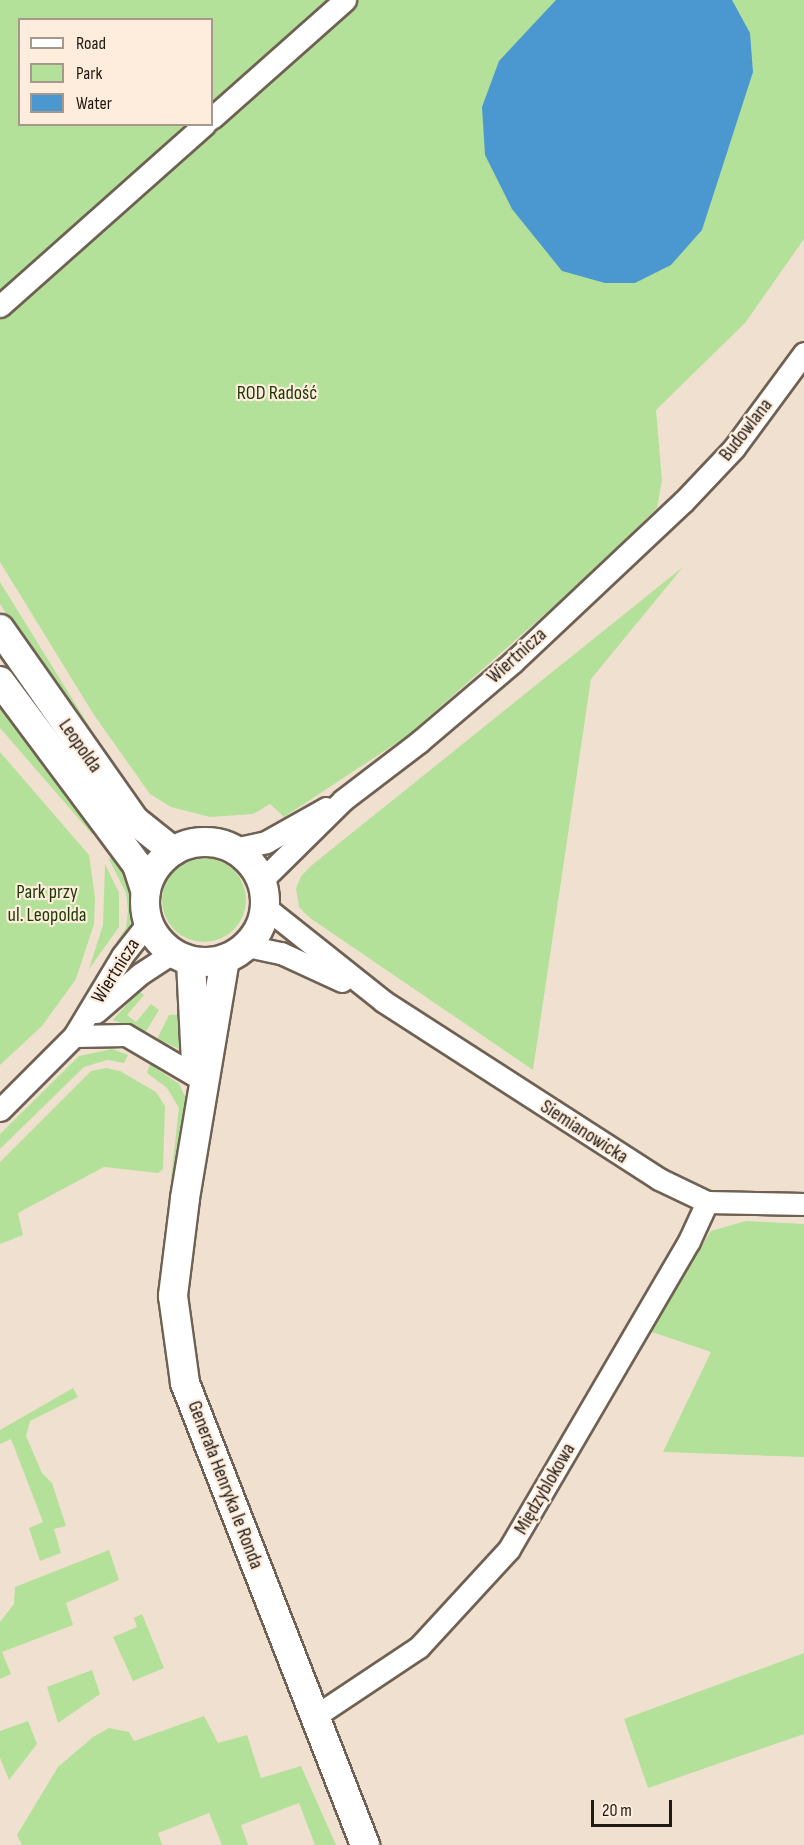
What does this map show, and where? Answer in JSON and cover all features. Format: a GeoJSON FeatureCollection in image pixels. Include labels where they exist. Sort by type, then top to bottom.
{"type":"FeatureCollection","features":[{"type":"Feature","properties":{"kind":"street"},"geometry":{"type":"LineString","coordinates":[[213,117],[345,0]]}},
{"type":"Feature","properties":{"kind":"street"},"geometry":{"type":"LineString","coordinates":[[0,306],[203,126]]}},
{"type":"Feature","properties":{"kind":"street","name":"Budowlana"},"geometry":{"type":"LineString","coordinates":[[683,502],[734,448],[804,353]]}},
{"type":"Feature","properties":{"kind":"street","name":"Wiertnicza"},"geometry":{"type":"LineString","coordinates":[[234,849],[266,842],[343,800],[419,742],[513,662],[683,502]]}},
{"type":"Feature","properties":{"kind":"street","name":"Leopolda"},"geometry":{"type":"LineString","coordinates":[[0,629],[134,820],[173,850]]}},
{"type":"Feature","properties":{"kind":"street","name":"Leopolda"},"geometry":{"type":"LineString","coordinates":[[0,681],[132,858],[146,892]]}},
{"type":"Feature","properties":{"kind":"street","name":"Wiertnicza"},"geometry":{"type":"LineString","coordinates":[[263,894],[343,800]]}},
{"type":"Feature","properties":{"kind":"street"},"geometry":{"type":"LineString","coordinates":[[204,843],[234,849],[263,894],[262,921],[236,953],[182,957],[158,940],[148,923],[146,892],[154,869],[173,850],[204,843]]}},
{"type":"Feature","properties":{"kind":"street","name":"Siemianowicka"},"geometry":{"type":"LineString","coordinates":[[263,894],[292,932],[384,1001],[640,1169],[707,1202],[804,1204]]}},
{"type":"Feature","properties":{"kind":"street","name":"Wiertnicza"},"geometry":{"type":"LineString","coordinates":[[80,1028],[122,956],[148,923]]}},
{"type":"Feature","properties":{"kind":"street","name":"Siemianowicka"},"geometry":{"type":"LineString","coordinates":[[236,953],[281,953],[384,1001]]}},
{"type":"Feature","properties":{"kind":"street","name":"Generała Henryka le Ronda"},"geometry":{"type":"LineString","coordinates":[[236,953],[200,1109],[173,1296],[185,1383],[365,1845]]}},
{"type":"Feature","properties":{"kind":"street","name":"Wiertnicza"},"geometry":{"type":"LineString","coordinates":[[0,1110],[80,1028],[140,974],[182,957]]}},
{"type":"Feature","properties":{"kind":"street","name":"Generała Henryka le Ronda"},"geometry":{"type":"LineString","coordinates":[[182,957],[200,1109]]}},
{"type":"Feature","properties":{"kind":"street","name":"Wiertnicza"},"geometry":{"type":"LineString","coordinates":[[80,1028],[126,1035],[196,1076]]}},
{"type":"Feature","properties":{"kind":"street","name":"Międzyblokowa"},"geometry":{"type":"LineString","coordinates":[[314,1717],[419,1647],[509,1549],[689,1241],[707,1202]]}},
{"type":"Feature","properties":{"kind":"green space","name":"ROD Radość"},"geometry":{"type":"Polygon","coordinates":[[[0,0],[804,0],[804,239],[745,323],[656,410],[662,480],[657,508],[580,583],[407,736],[284,817],[270,804],[253,814],[210,817],[171,807],[150,794],[94,715],[0,562],[0,0]]]}},
{"type":"Feature","properties":{"kind":"green space"},"geometry":{"type":"Polygon","coordinates":[[[683,567],[591,679],[533,1070],[310,918],[299,907],[296,889],[301,876],[312,865],[683,567]]]}},
{"type":"Feature","properties":{"kind":"green space"},"geometry":{"type":"Polygon","coordinates":[[[0,582],[94,734],[136,795],[130,800],[69,715],[0,604],[0,582]]]}},
{"type":"Feature","properties":{"kind":"green space"},"geometry":{"type":"Polygon","coordinates":[[[0,697],[99,827],[92,834],[0,728],[0,697]]]}},
{"type":"Feature","properties":{"kind":"green space","name":"Park przy ul. Leopolda"},"geometry":{"type":"Polygon","coordinates":[[[0,752],[89,855],[95,897],[94,924],[76,979],[42,1026],[0,1065],[0,752]]]}},
{"type":"Feature","properties":{"kind":"green space"},"geometry":{"type":"Polygon","coordinates":[[[116,853],[130,883],[133,906],[129,933],[120,944],[117,941],[126,928],[128,910],[126,893],[109,859],[116,853]]]}},
{"type":"Feature","properties":{"kind":"green space"},"geometry":{"type":"Polygon","coordinates":[[[204,858],[220,861],[234,870],[243,884],[246,900],[243,916],[234,930],[220,939],[204,942],[188,939],[174,930],[165,916],[162,900],[165,884],[174,870],[188,861],[204,858]]]}},
{"type":"Feature","properties":{"kind":"green space"},"geometry":{"type":"Polygon","coordinates":[[[105,864],[119,893],[119,927],[89,969],[103,925],[105,864]]]}},
{"type":"Feature","properties":{"kind":"green space"},"geometry":{"type":"Polygon","coordinates":[[[139,991],[144,995],[127,1015],[136,1022],[151,1004],[159,1010],[145,1033],[113,1020],[139,991]]]}},
{"type":"Feature","properties":{"kind":"green space"},"geometry":{"type":"Polygon","coordinates":[[[188,1014],[188,1053],[157,1039],[169,1015],[188,1014]]]}},
{"type":"Feature","properties":{"kind":"green space"},"geometry":{"type":"Polygon","coordinates":[[[112,1049],[128,1055],[124,1063],[107,1060],[84,1067],[0,1149],[0,1134],[79,1056],[112,1049]]]}},
{"type":"Feature","properties":{"kind":"green space"},"geometry":{"type":"Polygon","coordinates":[[[150,1064],[179,1084],[188,1102],[175,1190],[171,1178],[179,1108],[167,1088],[147,1073],[150,1064]]]}},
{"type":"Feature","properties":{"kind":"green space"},"geometry":{"type":"Polygon","coordinates":[[[106,1068],[120,1071],[156,1092],[165,1106],[163,1169],[158,1173],[104,1167],[18,1213],[23,1235],[0,1244],[0,1162],[91,1071],[106,1068]]]}},
{"type":"Feature","properties":{"kind":"green space"},"geometry":{"type":"Polygon","coordinates":[[[746,1221],[804,1224],[804,1457],[663,1452],[711,1352],[649,1331],[711,1231],[746,1221]]]}},
{"type":"Feature","properties":{"kind":"green space"},"geometry":{"type":"Polygon","coordinates":[[[73,1388],[78,1397],[30,1421],[26,1436],[42,1473],[52,1483],[66,1526],[54,1529],[61,1553],[40,1561],[29,1528],[43,1522],[11,1439],[0,1444],[0,1430],[73,1388]]]}},
{"type":"Feature","properties":{"kind":"green space"},"geometry":{"type":"Polygon","coordinates":[[[109,1550],[119,1580],[66,1603],[73,1625],[2,1652],[11,1674],[0,1679],[0,1622],[14,1604],[15,1587],[109,1550]]]}},
{"type":"Feature","properties":{"kind":"green space"},"geometry":{"type":"Polygon","coordinates":[[[142,1614],[164,1668],[133,1681],[113,1637],[137,1627],[134,1618],[142,1614]]]}},
{"type":"Feature","properties":{"kind":"green space"},"geometry":{"type":"Polygon","coordinates":[[[804,1653],[804,1734],[648,1788],[624,1719],[804,1653]]]}},
{"type":"Feature","properties":{"kind":"green space"},"geometry":{"type":"Polygon","coordinates":[[[92,1670],[100,1694],[58,1723],[47,1687],[92,1670]]]}},
{"type":"Feature","properties":{"kind":"green space"},"geometry":{"type":"Polygon","coordinates":[[[204,1716],[218,1743],[247,1735],[261,1778],[301,1766],[336,1845],[315,1845],[299,1803],[241,1825],[248,1845],[222,1845],[209,1813],[158,1833],[162,1845],[22,1845],[17,1835],[58,1767],[93,1737],[109,1728],[129,1732],[134,1741],[204,1716]]]}},
{"type":"Feature","properties":{"kind":"green space"},"geometry":{"type":"Polygon","coordinates":[[[28,1721],[37,1744],[9,1780],[0,1758],[0,1731],[28,1721]]]}},
{"type":"Feature","properties":{"kind":"water"},"geometry":{"type":"Polygon","coordinates":[[[556,0],[732,0],[750,33],[753,72],[702,230],[671,265],[635,283],[605,283],[562,271],[512,209],[485,155],[482,107],[499,61],[556,0]]]}}]}
